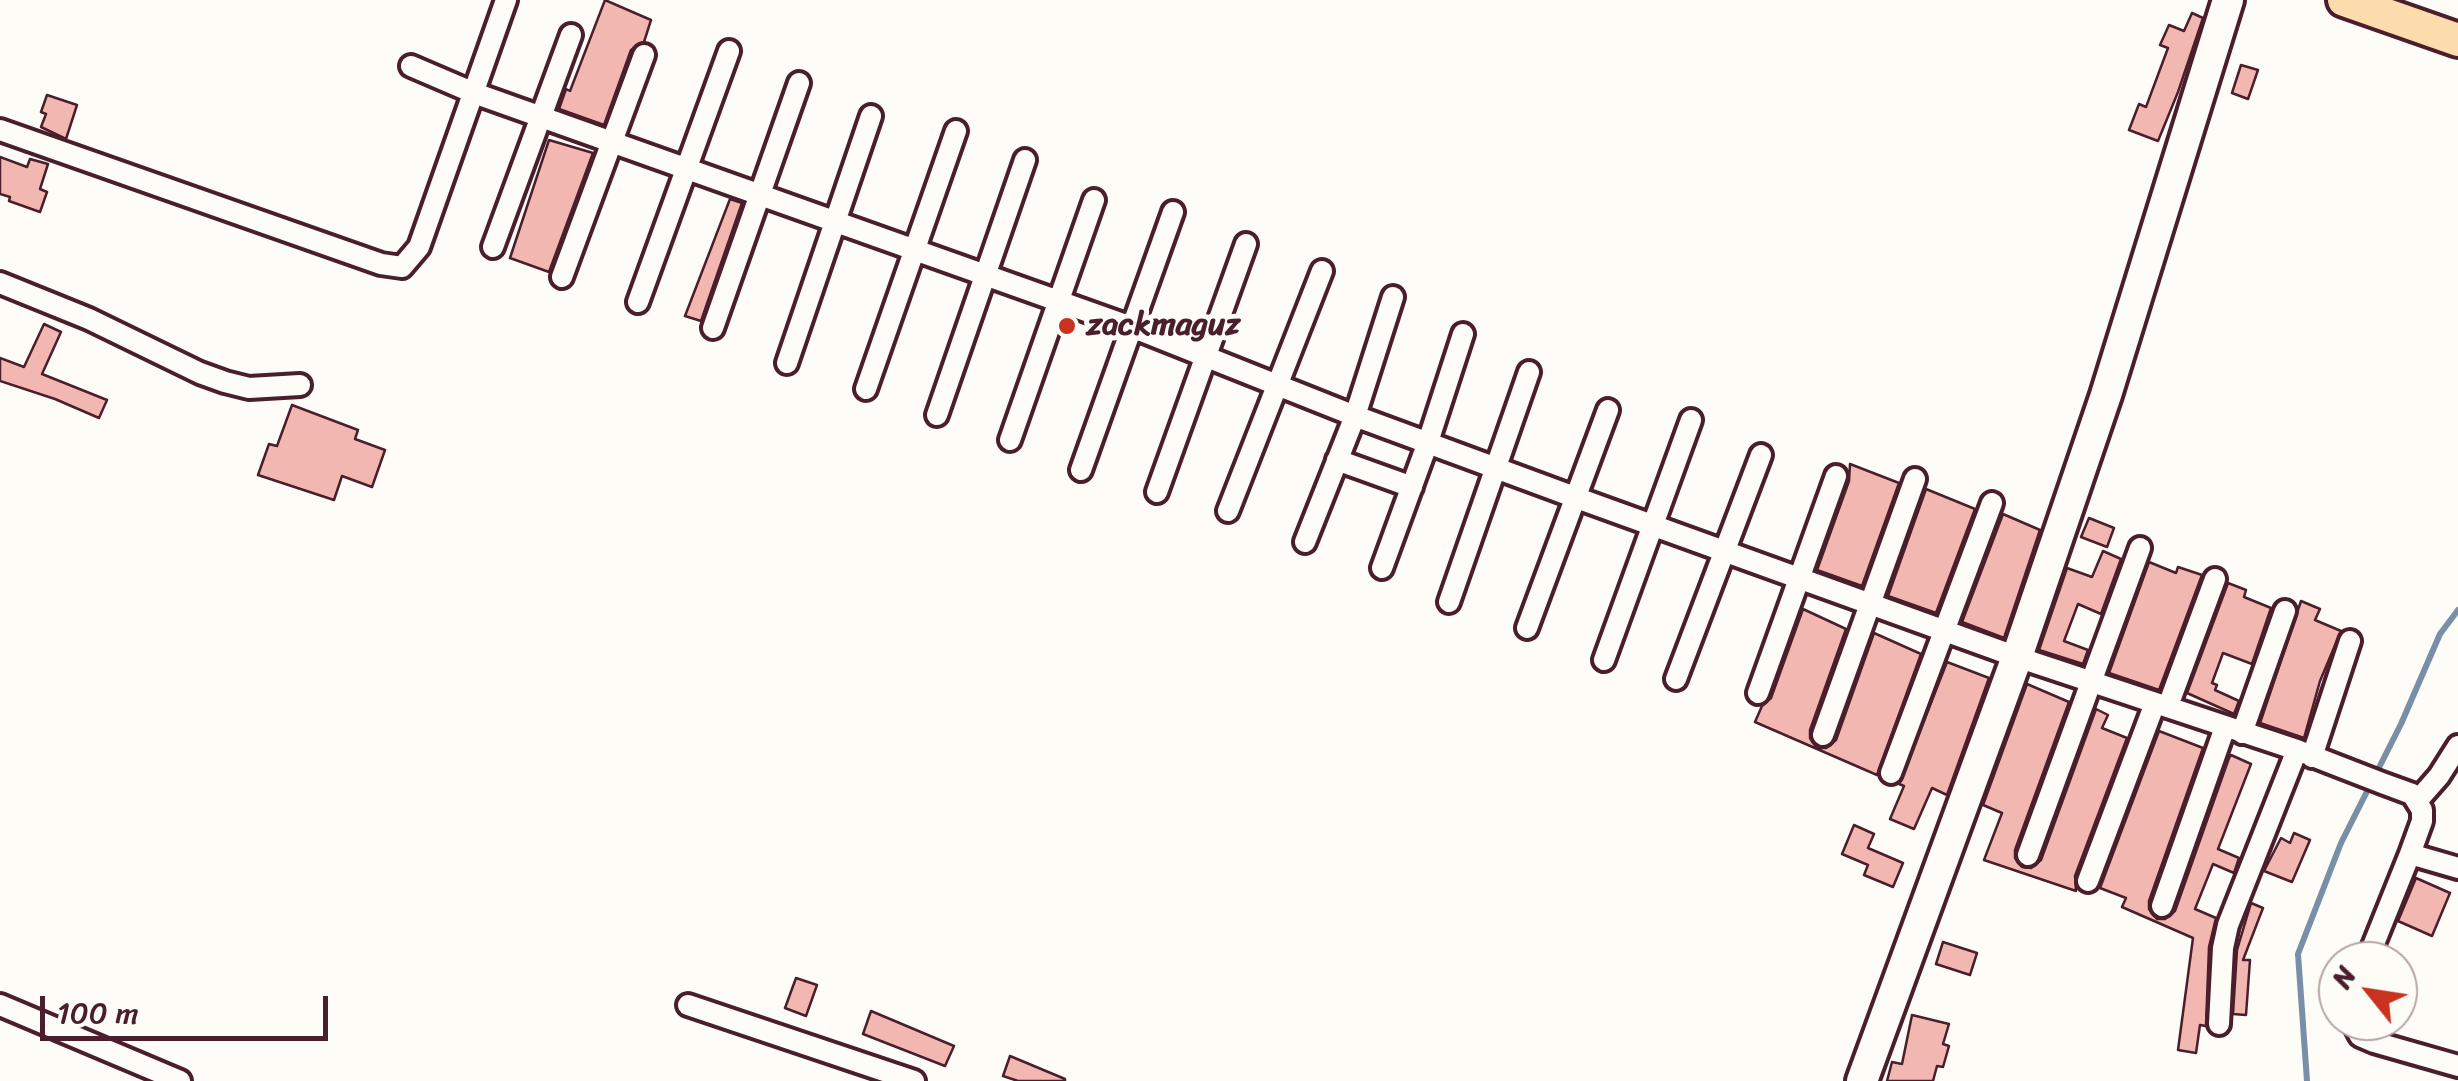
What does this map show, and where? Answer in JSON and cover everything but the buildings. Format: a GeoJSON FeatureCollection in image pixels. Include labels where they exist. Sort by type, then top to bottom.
{"type":"FeatureCollection","features":[{"type":"Feature","properties":{"kind":"main road"},"geometry":{"type":"LineString","coordinates":[[2344,0],[2458,40]]}},
{"type":"Feature","properties":{"kind":"street"},"geometry":{"type":"LineString","coordinates":[[0,130],[393,268],[402,267],[419,247],[506,0]]}},
{"type":"Feature","properties":{"kind":"street"},"geometry":{"type":"LineString","coordinates":[[1862,1081],[2016,657],[2106,395],[2228,0]]}},
{"type":"Feature","properties":{"kind":"street"},"geometry":{"type":"LineString","coordinates":[[493,247],[571,35]]}},
{"type":"Feature","properties":{"kind":"street"},"geometry":{"type":"LineString","coordinates":[[638,302],[729,52]]}},
{"type":"Feature","properties":{"kind":"street"},"geometry":{"type":"LineString","coordinates":[[562,277],[644,55]]}},
{"type":"Feature","properties":{"kind":"street"},"geometry":{"type":"LineString","coordinates":[[411,66],[474,94],[1134,328],[1354,416],[1577,498],[2016,657],[2305,754],[2382,782],[2418,800]]}},
{"type":"Feature","properties":{"kind":"street"},"geometry":{"type":"LineString","coordinates":[[713,328],[799,83]]}},
{"type":"Feature","properties":{"kind":"street"},"geometry":{"type":"LineString","coordinates":[[787,363],[871,116]]}},
{"type":"Feature","properties":{"kind":"street"},"geometry":{"type":"LineString","coordinates":[[866,389],[956,131]]}},
{"type":"Feature","properties":{"kind":"street"},"geometry":{"type":"LineString","coordinates":[[937,415],[1025,160]]}},
{"type":"Feature","properties":{"kind":"street"},"geometry":{"type":"LineString","coordinates":[[1010,440],[1094,200]]}},
{"type":"Feature","properties":{"kind":"street"},"geometry":{"type":"LineString","coordinates":[[1080,470],[1173,212]]}},
{"type":"Feature","properties":{"kind":"street"},"geometry":{"type":"LineString","coordinates":[[1156,492],[1246,244]]}},
{"type":"Feature","properties":{"kind":"street"},"geometry":{"type":"LineString","coordinates":[[1228,511],[1322,271]]}},
{"type":"Feature","properties":{"kind":"street"},"geometry":{"type":"LineString","coordinates":[[0,283],[89,319],[200,374],[249,388],[300,385]]}},
{"type":"Feature","properties":{"kind":"street"},"geometry":{"type":"LineString","coordinates":[[1305,542],[1354,416],[1394,297]]}},
{"type":"Feature","properties":{"kind":"street"},"geometry":{"type":"LineString","coordinates":[[1382,568],[1463,334]]}},
{"type":"Feature","properties":{"kind":"street"},"geometry":{"type":"LineString","coordinates":[[1449,602],[1529,372]]}},
{"type":"Feature","properties":{"kind":"street"},"geometry":{"type":"LineString","coordinates":[[1528,628],[1608,410]]}},
{"type":"Feature","properties":{"kind":"street"},"geometry":{"type":"LineString","coordinates":[[1604,660],[1692,420]]}},
{"type":"Feature","properties":{"kind":"street"},"geometry":{"type":"LineString","coordinates":[[1676,678],[1761,455]]}},
{"type":"Feature","properties":{"kind":"street"},"geometry":{"type":"LineString","coordinates":[[1337,460],[1412,487]]}},
{"type":"Feature","properties":{"kind":"street"},"geometry":{"type":"LineString","coordinates":[[1758,693],[1836,476]]}},
{"type":"Feature","properties":{"kind":"street"},"geometry":{"type":"LineString","coordinates":[[1822,734],[1914,479]]}},
{"type":"Feature","properties":{"kind":"street"},"geometry":{"type":"LineString","coordinates":[[1892,773],[1992,504]]}},
{"type":"Feature","properties":{"kind":"street"},"geometry":{"type":"LineString","coordinates":[[2028,855],[2140,548]]}},
{"type":"Feature","properties":{"kind":"street"},"geometry":{"type":"LineString","coordinates":[[2088,881],[2215,578]]}},
{"type":"Feature","properties":{"kind":"street"},"geometry":{"type":"LineString","coordinates":[[2162,906],[2285,611]]}},
{"type":"Feature","properties":{"kind":"street"},"geometry":{"type":"LineString","coordinates":[[2219,1024],[2228,925],[2305,754],[2350,641]]}},
{"type":"Feature","properties":{"kind":"street"},"geometry":{"type":"LineString","coordinates":[[2418,800],[2458,746]]}},
{"type":"Feature","properties":{"kind":"street"},"geometry":{"type":"LineString","coordinates":[[2375,941],[2422,821],[2418,800]]}},
{"type":"Feature","properties":{"kind":"street"},"geometry":{"type":"LineString","coordinates":[[2410,854],[2458,868]]}},
{"type":"Feature","properties":{"kind":"street"},"geometry":{"type":"LineString","coordinates":[[688,1005],[914,1081]]}},
{"type":"Feature","properties":{"kind":"street"},"geometry":{"type":"LineString","coordinates":[[0,1006],[180,1081]]}},
{"type":"Feature","properties":{"kind":"street"},"geometry":{"type":"LineString","coordinates":[[2372,1041],[2458,1066]]}},
{"type":"Feature","properties":{"kind":"waterway"},"geometry":{"type":"LineString","coordinates":[[2307,1081],[2298,954],[2341,843],[2401,724],[2440,634],[2458,610]]}},
{"type":"Feature","properties":{"kind":"place","name":"zackmaguz"},"geometry":{"type":"Point","coordinates":[1067,326]}}]}
